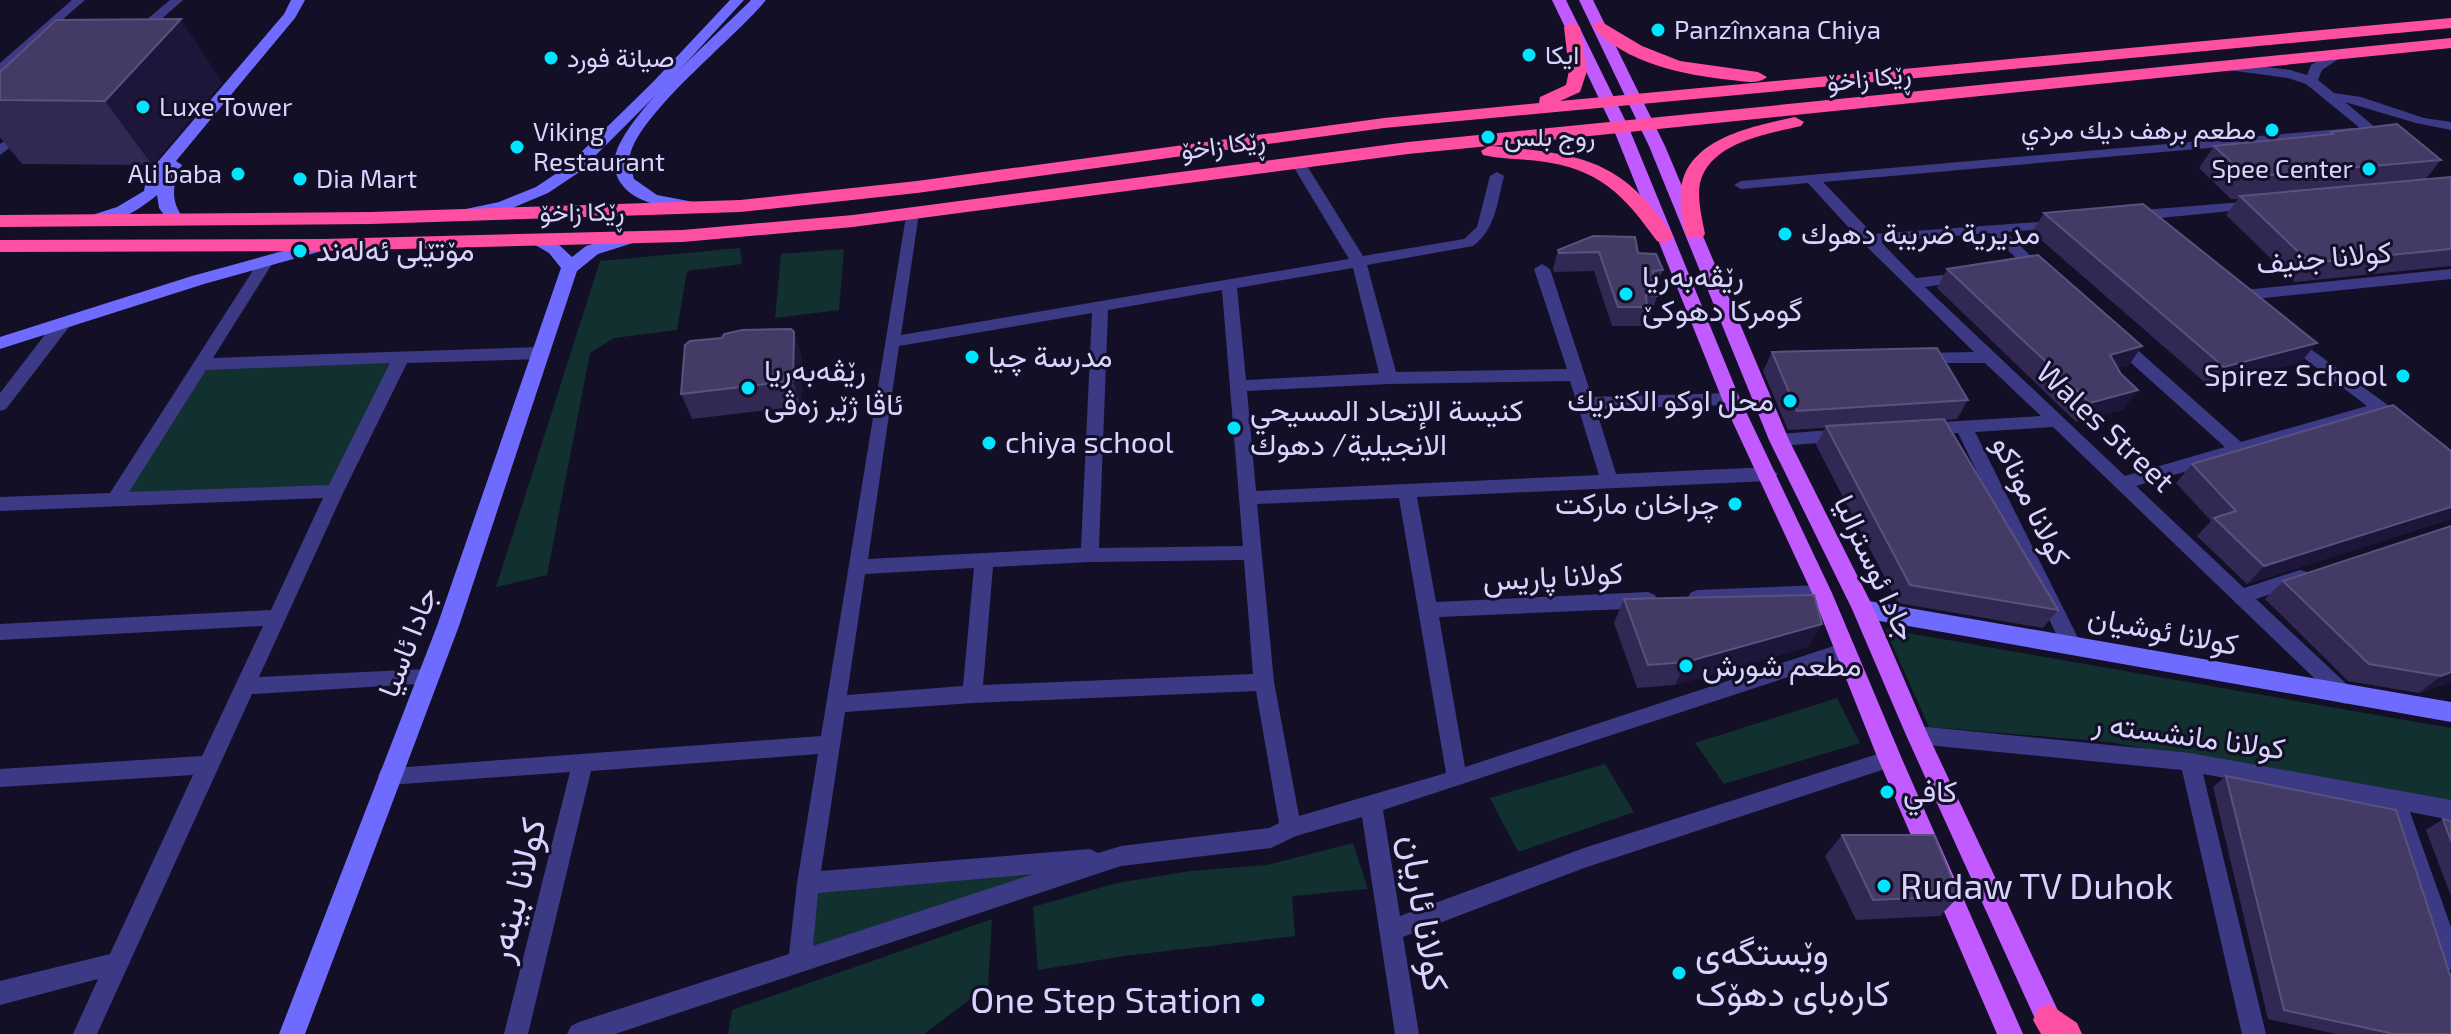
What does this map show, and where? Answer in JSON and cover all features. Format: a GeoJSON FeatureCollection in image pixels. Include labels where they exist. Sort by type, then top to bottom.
{"type":"FeatureCollection","features":[{"type":"Feature","properties":{"kind":"highway","name":"ڕێکا زاخۆ"},"geometry":{"type":"LineString","coordinates":[[0,221],[463,215],[740,206],[917,187],[1369,125],[2451,23]]}},
{"type":"Feature","properties":{"kind":"highway"},"geometry":{"type":"LineString","coordinates":[[1600,26],[1641,54],[1688,70],[1757,77],[1868,79]]}},
{"type":"Feature","properties":{"kind":"highway"},"geometry":{"type":"LineString","coordinates":[[1486,113],[1546,101],[1574,88],[1578,71],[1572,27]]}},
{"type":"Feature","properties":{"kind":"highway","name":"ڕێکا زاخۆ"},"geometry":{"type":"LineString","coordinates":[[0,246],[323,245],[635,237],[797,226],[1408,148],[2451,43]]}},
{"type":"Feature","properties":{"kind":"highway"},"geometry":{"type":"LineString","coordinates":[[1695,234],[1691,183],[1705,158],[1732,142],[1792,123],[1888,102]]}},
{"type":"Feature","properties":{"kind":"highway"},"geometry":{"type":"LineString","coordinates":[[1408,148],[1519,154],[1580,165],[1615,181],[1636,201],[1664,237]]}},
{"type":"Feature","properties":{"kind":"main road","name":"جادا ئوسترالیا"},"geometry":{"type":"LineString","coordinates":[[1559,0],[1621,128],[1731,399],[1769,474],[1822,593],[1890,759],[2010,1034]]}},
{"type":"Feature","properties":{"kind":"main road","name":"جادا ئوسترالیا"},"geometry":{"type":"LineString","coordinates":[[1586,0],[1636,100],[1756,364],[1779,440],[1863,609],[1917,735],[2057,1029]]}},
{"type":"Feature","properties":{"kind":"street"},"geometry":{"type":"LineString","coordinates":[[0,70],[79,0]]}},
{"type":"Feature","properties":{"kind":"street"},"geometry":{"type":"LineString","coordinates":[[130,40],[177,0]]}},
{"type":"Feature","properties":{"kind":"street"},"geometry":{"type":"LineString","coordinates":[[95,220],[136,204],[151,193],[154,179],[162,167],[280,27],[298,0]]}},
{"type":"Feature","properties":{"kind":"street"},"geometry":{"type":"LineString","coordinates":[[176,219],[170,215],[166,201],[166,185],[175,163],[302,12],[308,0]]}},
{"type":"Feature","properties":{"kind":"street"},"geometry":{"type":"LineString","coordinates":[[693,207],[652,199],[627,181],[622,157],[628,140],[665,88],[737,0]]}},
{"type":"Feature","properties":{"kind":"street"},"geometry":{"type":"LineString","coordinates":[[463,215],[504,206],[542,190],[572,170],[759,0]]}},
{"type":"Feature","properties":{"kind":"street"},"geometry":{"type":"LineString","coordinates":[[2311,81],[2316,68],[2340,54]]}},
{"type":"Feature","properties":{"kind":"street"},"geometry":{"type":"LineString","coordinates":[[2228,66],[2290,74],[2311,81],[2398,152]]}},
{"type":"Feature","properties":{"kind":"street"},"geometry":{"type":"LineString","coordinates":[[2330,97],[2364,100],[2435,125],[2451,126]]}},
{"type":"Feature","properties":{"kind":"street"},"geometry":{"type":"LineString","coordinates":[[0,151],[6,140],[36,120]]}},
{"type":"Feature","properties":{"kind":"street"},"geometry":{"type":"LineString","coordinates":[[1741,185],[2370,129]]}},
{"type":"Feature","properties":{"kind":"street"},"geometry":{"type":"LineString","coordinates":[[1297,161],[1359,262],[1389,378]]}},
{"type":"Feature","properties":{"kind":"street"},"geometry":{"type":"LineString","coordinates":[[892,342],[1468,243],[1484,227],[1497,176]]}},
{"type":"Feature","properties":{"kind":"street","name":"Wales Street"},"geometry":{"type":"LineString","coordinates":[[1812,179],[1912,284],[2345,695]]}},
{"type":"Feature","properties":{"kind":"street"},"geometry":{"type":"LineString","coordinates":[[136,204],[152,207],[166,201]]}},
{"type":"Feature","properties":{"kind":"street"},"geometry":{"type":"LineString","coordinates":[[2111,218],[2272,204]]}},
{"type":"Feature","properties":{"kind":"street"},"geometry":{"type":"LineString","coordinates":[[800,961],[808,883],[912,213]]}},
{"type":"Feature","properties":{"kind":"street"},"geometry":{"type":"LineString","coordinates":[[2138,215],[2162,235]]}},
{"type":"Feature","properties":{"kind":"street"},"geometry":{"type":"LineString","coordinates":[[1867,239],[2084,221]]}},
{"type":"Feature","properties":{"kind":"street"},"geometry":{"type":"LineString","coordinates":[[1993,228],[2024,267],[2052,284]]}},
{"type":"Feature","properties":{"kind":"street"},"geometry":{"type":"LineString","coordinates":[[533,239],[561,253],[569,268],[592,250],[635,237]]}},
{"type":"Feature","properties":{"kind":"street"},"geometry":{"type":"LineString","coordinates":[[198,280],[213,270],[220,259],[219,250],[209,245]]}},
{"type":"Feature","properties":{"kind":"street"},"geometry":{"type":"LineString","coordinates":[[0,343],[198,280],[323,245]]}},
{"type":"Feature","properties":{"kind":"street"},"geometry":{"type":"LineString","coordinates":[[116,498],[266,261]]}},
{"type":"Feature","properties":{"kind":"street","name":"جادا ئاسيا"},"geometry":{"type":"LineString","coordinates":[[292,1034],[388,776],[448,626],[569,268]]}},
{"type":"Feature","properties":{"kind":"street"},"geometry":{"type":"LineString","coordinates":[[1542,269],[1609,481]]}},
{"type":"Feature","properties":{"kind":"street"},"geometry":{"type":"LineString","coordinates":[[1912,284],[1987,272]]}},
{"type":"Feature","properties":{"kind":"street","name":"كولانا جنيف"},"geometry":{"type":"LineString","coordinates":[[2253,310],[2229,291],[2451,274]]}},
{"type":"Feature","properties":{"kind":"street"},"geometry":{"type":"LineString","coordinates":[[1229,285],[1264,682],[1291,828]]}},
{"type":"Feature","properties":{"kind":"street"},"geometry":{"type":"LineString","coordinates":[[1090,555],[1100,307]]}},
{"type":"Feature","properties":{"kind":"street"},"geometry":{"type":"LineString","coordinates":[[0,405],[63,323]]}},
{"type":"Feature","properties":{"kind":"street"},"geometry":{"type":"LineString","coordinates":[[2274,327],[2416,434]]}},
{"type":"Feature","properties":{"kind":"street"},"geometry":{"type":"LineString","coordinates":[[2110,335],[2238,449]]}},
{"type":"Feature","properties":{"kind":"street"},"geometry":{"type":"LineString","coordinates":[[202,364],[540,353]]}},
{"type":"Feature","properties":{"kind":"street"},"geometry":{"type":"LineString","coordinates":[[85,1034],[335,491],[402,356]]}},
{"type":"Feature","properties":{"kind":"street"},"geometry":{"type":"LineString","coordinates":[[1899,360],[1989,357]]}},
{"type":"Feature","properties":{"kind":"street"},"geometry":{"type":"LineString","coordinates":[[1238,386],[1389,378],[1577,375]]}},
{"type":"Feature","properties":{"kind":"street"},"geometry":{"type":"LineString","coordinates":[[1586,403],[1731,399]]}},
{"type":"Feature","properties":{"kind":"street"},"geometry":{"type":"LineString","coordinates":[[2123,483],[2381,408]]}},
{"type":"Feature","properties":{"kind":"street"},"geometry":{"type":"LineString","coordinates":[[1901,431],[2059,421]]}},
{"type":"Feature","properties":{"kind":"street","name":"كولانا موناكو"},"geometry":{"type":"LineString","coordinates":[[1963,426],[2071,644]]}},
{"type":"Feature","properties":{"kind":"street"},"geometry":{"type":"LineString","coordinates":[[1779,440],[1855,434]]}},
{"type":"Feature","properties":{"kind":"street"},"geometry":{"type":"LineString","coordinates":[[1248,498],[1769,474]]}},
{"type":"Feature","properties":{"kind":"street"},"geometry":{"type":"LineString","coordinates":[[1407,490],[1457,779]]}},
{"type":"Feature","properties":{"kind":"street"},"geometry":{"type":"LineString","coordinates":[[0,504],[335,491]]}},
{"type":"Feature","properties":{"kind":"street"},"geometry":{"type":"LineString","coordinates":[[858,567],[1090,555],[1253,553]]}},
{"type":"Feature","properties":{"kind":"street"},"geometry":{"type":"LineString","coordinates":[[972,694],[984,560]]}},
{"type":"Feature","properties":{"kind":"street"},"geometry":{"type":"LineString","coordinates":[[2242,596],[2317,572]]}},
{"type":"Feature","properties":{"kind":"street","name":"كولانا پاریس"},"geometry":{"type":"LineString","coordinates":[[1430,610],[1822,593]]}},
{"type":"Feature","properties":{"kind":"street","name":"كولانا ئوشيان"},"geometry":{"type":"LineString","coordinates":[[1863,609],[2345,695],[2447,710]]}},
{"type":"Feature","properties":{"kind":"street"},"geometry":{"type":"LineString","coordinates":[[0,632],[277,617]]}},
{"type":"Feature","properties":{"kind":"street"},"geometry":{"type":"LineString","coordinates":[[808,883],[1121,856],[1271,838],[1291,828],[1457,779],[1846,650]]}},
{"type":"Feature","properties":{"kind":"street"},"geometry":{"type":"LineString","coordinates":[[245,686],[427,677]]}},
{"type":"Feature","properties":{"kind":"street"},"geometry":{"type":"LineString","coordinates":[[837,704],[972,694],[1264,682]]}},
{"type":"Feature","properties":{"kind":"street","name":"كولانا مانشسته ر"},"geometry":{"type":"LineString","coordinates":[[1917,735],[2190,762],[2451,810]]}},
{"type":"Feature","properties":{"kind":"street"},"geometry":{"type":"LineString","coordinates":[[388,776],[831,744]]}},
{"type":"Feature","properties":{"kind":"street"},"geometry":{"type":"LineString","coordinates":[[1392,930],[1584,858],[1890,759]]}},
{"type":"Feature","properties":{"kind":"street","name":"كولانا بینه‌ر"},"geometry":{"type":"LineString","coordinates":[[516,1034],[583,762]]}},
{"type":"Feature","properties":{"kind":"street"},"geometry":{"type":"LineString","coordinates":[[2190,762],[2254,1034]]}},
{"type":"Feature","properties":{"kind":"street"},"geometry":{"type":"LineString","coordinates":[[3,783],[209,765]]}},
{"type":"Feature","properties":{"kind":"street"},"geometry":{"type":"LineString","coordinates":[[2394,798],[2450,955]]}},
{"type":"Feature","properties":{"kind":"street","name":"كولانا ئاريان"},"geometry":{"type":"LineString","coordinates":[[1371,803],[1407,1034]]}},
{"type":"Feature","properties":{"kind":"street"},"geometry":{"type":"LineString","coordinates":[[579,1034],[1121,856]]}},
{"type":"Feature","properties":{"kind":"street"},"geometry":{"type":"LineString","coordinates":[[0,993],[118,963]]}},
{"type":"Feature","properties":{"kind":"green space"},"geometry":{"type":"Polygon","coordinates":[[[740,248],[742,264],[687,271],[677,330],[614,338],[590,353],[547,575],[496,587],[600,261],[740,248]]]}},
{"type":"Feature","properties":{"kind":"green space"},"geometry":{"type":"Polygon","coordinates":[[[844,249],[839,310],[775,318],[781,254],[844,249]]]}},
{"type":"Feature","properties":{"kind":"green space"},"geometry":{"type":"Polygon","coordinates":[[[402,356],[335,491],[116,498],[202,364],[402,356]]]}},
{"type":"Feature","properties":{"kind":"green space"},"geometry":{"type":"Polygon","coordinates":[[[1885,629],[2451,728],[2451,803],[2109,742],[1929,727],[1885,629]]]}},
{"type":"Feature","properties":{"kind":"green space"},"geometry":{"type":"Polygon","coordinates":[[[1837,698],[1860,743],[1724,784],[1695,743],[1837,698]]]}},
{"type":"Feature","properties":{"kind":"green space"},"geometry":{"type":"Polygon","coordinates":[[[1605,764],[1634,812],[1518,852],[1490,798],[1605,764]]]}},
{"type":"Feature","properties":{"kind":"green space"},"geometry":{"type":"Polygon","coordinates":[[[1353,843],[1368,889],[1292,896],[1295,936],[1124,956],[1038,970],[1033,907],[1117,883],[1190,871],[1267,865],[1353,843]]]}},
{"type":"Feature","properties":{"kind":"green space"},"geometry":{"type":"Polygon","coordinates":[[[1121,856],[800,961],[808,883],[1121,856]]]}},
{"type":"Feature","properties":{"kind":"green space"},"geometry":{"type":"Polygon","coordinates":[[[992,919],[988,986],[924,1034],[728,1034],[732,1010],[992,919]]]}},
{"type":"Feature","properties":{"kind":"building"},"geometry":{"type":"Polygon","coordinates":[[[181,19],[105,101],[0,100],[0,72],[56,20],[181,19]]]}},
{"type":"Feature","properties":{"kind":"building"},"geometry":{"type":"Polygon","coordinates":[[[2397,124],[2441,160],[2247,177],[2214,146],[2333,134],[2331,132],[2397,124]]]}},
{"type":"Feature","properties":{"kind":"building"},"geometry":{"type":"Polygon","coordinates":[[[2451,177],[2451,249],[2310,263],[2240,196],[2451,177]]]}},
{"type":"Feature","properties":{"kind":"building"},"geometry":{"type":"Polygon","coordinates":[[[2143,204],[2317,343],[2224,367],[2044,213],[2143,204]]]}},
{"type":"Feature","properties":{"kind":"building"},"geometry":{"type":"Polygon","coordinates":[[[1593,236],[1635,237],[1638,253],[1656,254],[1663,270],[1653,271],[1657,296],[1646,295],[1647,307],[1618,307],[1599,252],[1559,253],[1558,250],[1593,236]]]}},
{"type":"Feature","properties":{"kind":"building"},"geometry":{"type":"Polygon","coordinates":[[[2038,255],[2142,346],[2110,355],[2121,374],[2138,390],[2090,403],[1947,269],[2038,255]]]}},
{"type":"Feature","properties":{"kind":"building"},"geometry":{"type":"Polygon","coordinates":[[[791,329],[794,332],[793,381],[681,394],[685,345],[690,341],[722,338],[724,334],[742,330],[791,329]]]}},
{"type":"Feature","properties":{"kind":"building"},"geometry":{"type":"Polygon","coordinates":[[[1937,348],[1968,400],[1797,411],[1772,352],[1937,348]]]}},
{"type":"Feature","properties":{"kind":"building"},"geometry":{"type":"Polygon","coordinates":[[[2393,405],[2451,451],[2451,507],[2264,566],[2214,518],[2236,511],[2192,464],[2393,405]]]}},
{"type":"Feature","properties":{"kind":"building"},"geometry":{"type":"Polygon","coordinates":[[[1944,419],[2058,610],[1910,585],[1826,426],[1944,419]]]}},
{"type":"Feature","properties":{"kind":"building"},"geometry":{"type":"Polygon","coordinates":[[[2451,526],[2451,672],[2441,676],[2369,664],[2283,581],[2451,526]]]}},
{"type":"Feature","properties":{"kind":"building"},"geometry":{"type":"Polygon","coordinates":[[[1814,595],[1822,624],[1686,662],[1648,665],[1624,599],[1814,595]]]}},
{"type":"Feature","properties":{"kind":"building"},"geometry":{"type":"Polygon","coordinates":[[[2226,776],[2396,810],[2451,978],[2451,1034],[2394,1034],[2284,1010],[2226,776]]]}},
{"type":"Feature","properties":{"kind":"building"},"geometry":{"type":"Polygon","coordinates":[[[2443,819],[2451,821],[2451,841],[2443,819]]]}},
{"type":"Feature","properties":{"kind":"building"},"geometry":{"type":"Polygon","coordinates":[[[1842,835],[1934,835],[1959,896],[1873,900],[1842,835]]]}},
{"type":"Feature","properties":{"kind":"place","name":"Panzînxana Chiya"},"geometry":{"type":"Point","coordinates":[1658,30]}},
{"type":"Feature","properties":{"kind":"place","name":"ايكا"},"geometry":{"type":"Point","coordinates":[1529,55]}},
{"type":"Feature","properties":{"kind":"place","name":"صيانة فورد"},"geometry":{"type":"Point","coordinates":[551,58]}},
{"type":"Feature","properties":{"kind":"place","name":"Luxe Tower"},"geometry":{"type":"Point","coordinates":[143,107]}},
{"type":"Feature","properties":{"kind":"place","name":"مطعم برهف ديك مردي"},"geometry":{"type":"Point","coordinates":[2272,130]}},
{"type":"Feature","properties":{"kind":"place","name":"روج بلس"},"geometry":{"type":"Point","coordinates":[1488,137]}},
{"type":"Feature","properties":{"kind":"place","name":"Viking Restaurant"},"geometry":{"type":"Point","coordinates":[517,147]}},
{"type":"Feature","properties":{"kind":"place","name":"Spee Center"},"geometry":{"type":"Point","coordinates":[2369,169]}},
{"type":"Feature","properties":{"kind":"place","name":"Ali baba"},"geometry":{"type":"Point","coordinates":[238,174]}},
{"type":"Feature","properties":{"kind":"place","name":"Dia Mart"},"geometry":{"type":"Point","coordinates":[300,179]}},
{"type":"Feature","properties":{"kind":"place","name":"مديرية ضريبة دهوك"},"geometry":{"type":"Point","coordinates":[1785,234]}},
{"type":"Feature","properties":{"kind":"place","name":"مۆتێلی ئەلەند"},"geometry":{"type":"Point","coordinates":[300,251]}},
{"type":"Feature","properties":{"kind":"place","name":"رێڤه‌به‌ریا گومركا دهوكێ"},"geometry":{"type":"Point","coordinates":[1626,294]}},
{"type":"Feature","properties":{"kind":"place","name":"مدرسة چيا"},"geometry":{"type":"Point","coordinates":[972,357]}},
{"type":"Feature","properties":{"kind":"place","name":"Spirez School"},"geometry":{"type":"Point","coordinates":[2403,376]}},
{"type":"Feature","properties":{"kind":"place","name":"رێڤەبەریا ئاڤا ژێر زەڤی"},"geometry":{"type":"Point","coordinates":[748,388]}},
{"type":"Feature","properties":{"kind":"place","name":"محل اوكو الكتريك"},"geometry":{"type":"Point","coordinates":[1790,401]}},
{"type":"Feature","properties":{"kind":"place","name":"كنيسة الإتحاد المسيحي الانجيلية/ دهوك"},"geometry":{"type":"Point","coordinates":[1234,428]}},
{"type":"Feature","properties":{"kind":"place","name":"chiya school"},"geometry":{"type":"Point","coordinates":[989,443]}},
{"type":"Feature","properties":{"kind":"place","name":"چراخان ماركت"},"geometry":{"type":"Point","coordinates":[1735,504]}},
{"type":"Feature","properties":{"kind":"place","name":"مطعم شورش"},"geometry":{"type":"Point","coordinates":[1686,666]}},
{"type":"Feature","properties":{"kind":"place","name":"كافي"},"geometry":{"type":"Point","coordinates":[1887,792]}},
{"type":"Feature","properties":{"kind":"place","name":"Rudaw TV Duhok"},"geometry":{"type":"Point","coordinates":[1884,886]}},
{"type":"Feature","properties":{"kind":"place","name":"وێستگەی کارەبای دهۆک"},"geometry":{"type":"Point","coordinates":[1679,973]}},
{"type":"Feature","properties":{"kind":"place","name":"One Step Station"},"geometry":{"type":"Point","coordinates":[1258,1000]}}]}
